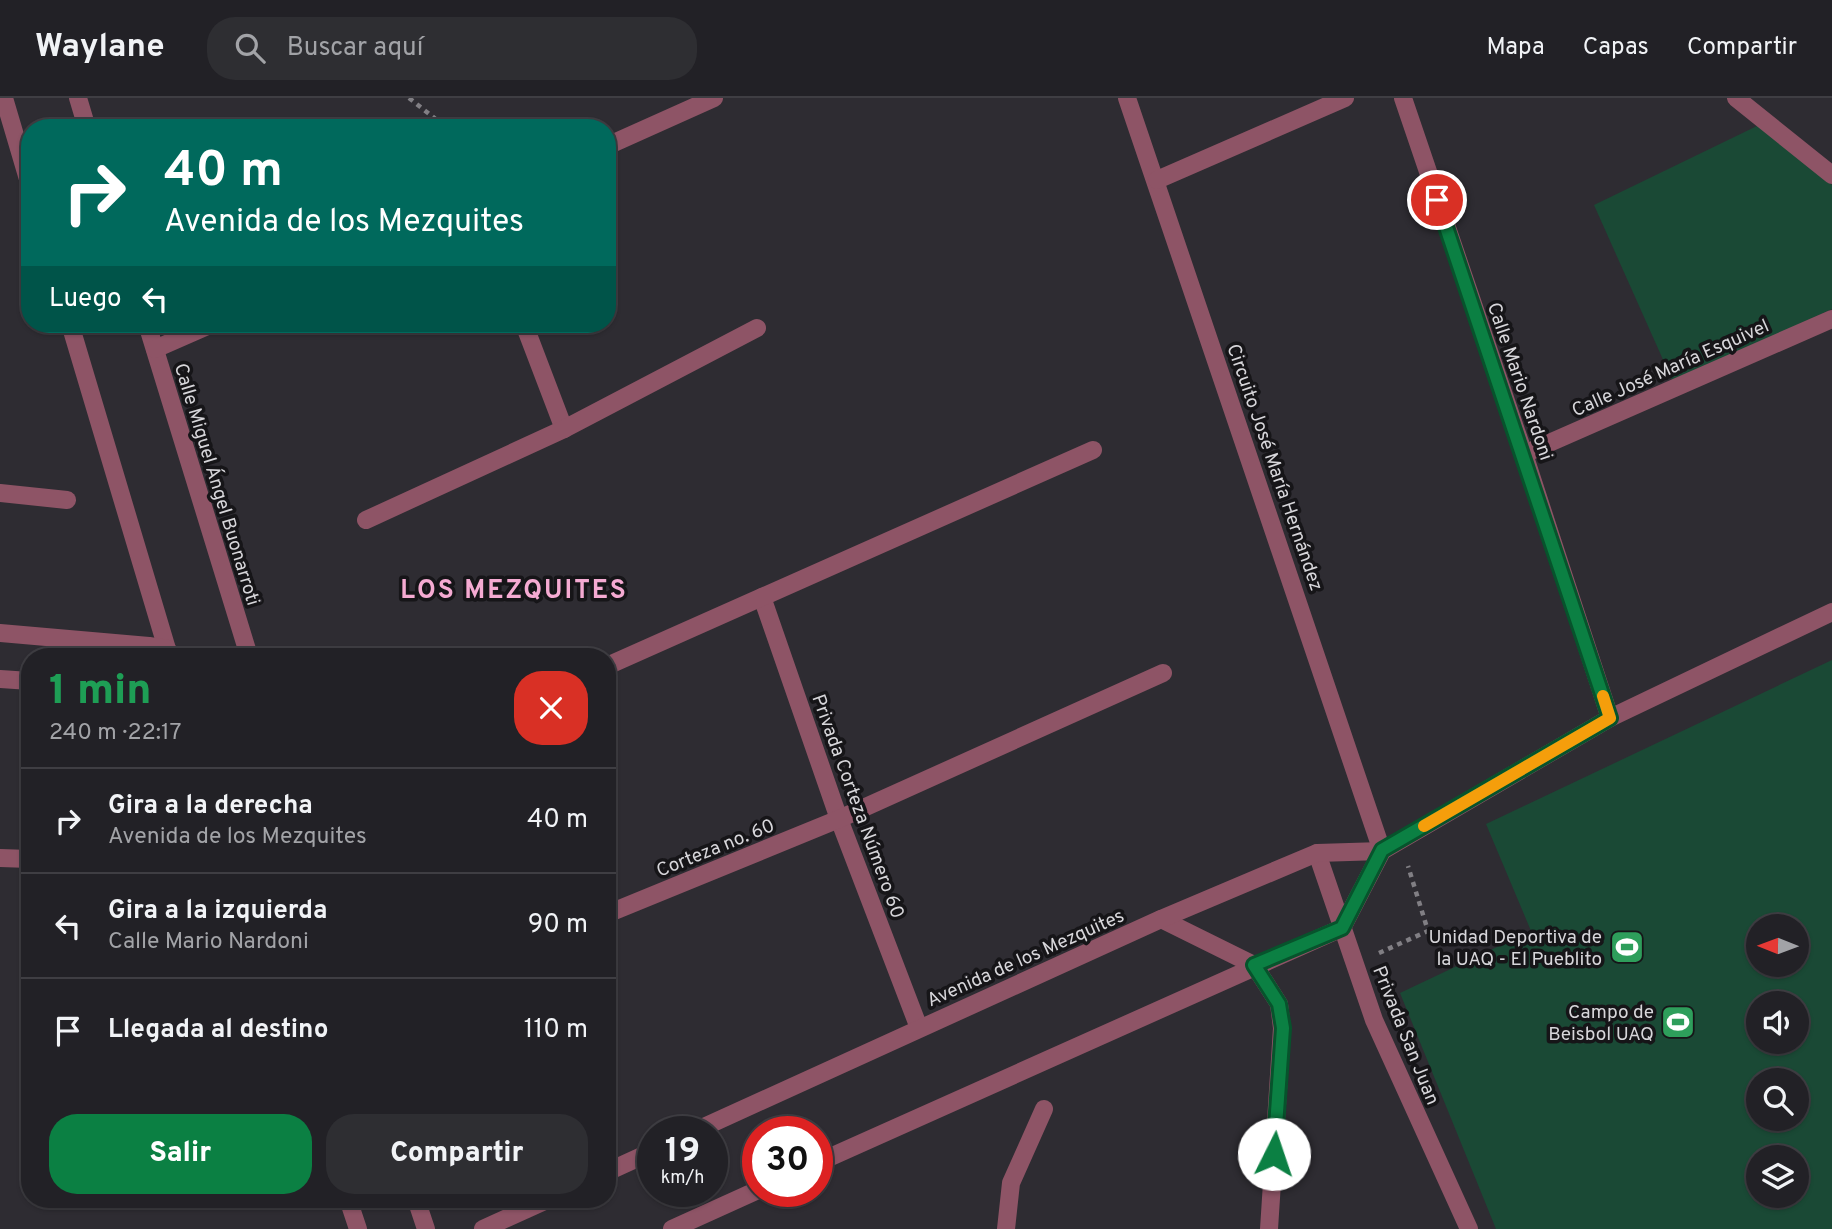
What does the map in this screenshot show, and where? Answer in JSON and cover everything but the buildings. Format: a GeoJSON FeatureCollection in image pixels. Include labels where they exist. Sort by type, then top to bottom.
{"type":"FeatureCollection","features":[{"type":"Feature","properties":{"kind":"street"},"geometry":{"type":"LineString","coordinates":[[4,98],[21,156]]}},
{"type":"Feature","properties":{"kind":"street"},"geometry":{"type":"LineString","coordinates":[[78,98],[84,119]]}},
{"type":"Feature","properties":{"kind":"street"},"geometry":{"type":"LineString","coordinates":[[616,142],[714,98]]}},
{"type":"Feature","properties":{"kind":"street","name":"Circuito José María Hernández"},"geometry":{"type":"LineString","coordinates":[[1127,98],[1382,850]]}},
{"type":"Feature","properties":{"kind":"street"},"geometry":{"type":"LineString","coordinates":[[1157,180],[1345,98]]}},
{"type":"Feature","properties":{"kind":"street","name":"Calle Mario Nardoni"},"geometry":{"type":"LineString","coordinates":[[1402,98],[1524,454],[1610,718]]}},
{"type":"Feature","properties":{"kind":"street"},"geometry":{"type":"LineString","coordinates":[[1736,98],[1832,175]]}},
{"type":"Feature","properties":{"kind":"street","name":"Calle José María Esquivel"},"geometry":{"type":"LineString","coordinates":[[1524,454],[1832,319]]}},
{"type":"Feature","properties":{"kind":"street"},"geometry":{"type":"LineString","coordinates":[[366,520],[564,429],[757,328]]}},
{"type":"Feature","properties":{"kind":"street"},"geometry":{"type":"LineString","coordinates":[[73,333],[167,648]]}},
{"type":"Feature","properties":{"kind":"street","name":"Calle Miguel Ángel Buonarroti"},"geometry":{"type":"LineString","coordinates":[[150,333],[248,648]]}},
{"type":"Feature","properties":{"kind":"street"},"geometry":{"type":"LineString","coordinates":[[155,349],[191,333]]}},
{"type":"Feature","properties":{"kind":"street"},"geometry":{"type":"LineString","coordinates":[[527,333],[564,429]]}},
{"type":"Feature","properties":{"kind":"street"},"geometry":{"type":"LineString","coordinates":[[616,662],[1093,450]]}},
{"type":"Feature","properties":{"kind":"street"},"geometry":{"type":"LineString","coordinates":[[0,493],[67,500]]}},
{"type":"Feature","properties":{"kind":"street","name":"Privada Corteza Número 60"},"geometry":{"type":"LineString","coordinates":[[762,597],[839,819],[919,1028]]}},
{"type":"Feature","properties":{"kind":"street","name":"Avenida de los Mezquites"},"geometry":{"type":"LineString","coordinates":[[728,1116],[1161,919],[1317,853],[1382,850],[1610,718],[1832,612]]}},
{"type":"Feature","properties":{"kind":"street"},"geometry":{"type":"LineString","coordinates":[[0,633],[127,648]]}},
{"type":"Feature","properties":{"kind":"street","name":"Corteza no. 60"},"geometry":{"type":"LineString","coordinates":[[616,910],[839,819],[1163,673]]}},
{"type":"Feature","properties":{"kind":"street"},"geometry":{"type":"LineString","coordinates":[[0,678],[21,680]]}},
{"type":"Feature","properties":{"kind":"street"},"geometry":{"type":"LineString","coordinates":[[833,1156],[1254,965],[1342,928],[1382,850]]}},
{"type":"Feature","properties":{"kind":"street","name":"Privada San Juan"},"geometry":{"type":"LineString","coordinates":[[1317,853],[1355,965],[1389,1053],[1469,1229]]}},
{"type":"Feature","properties":{"kind":"street"},"geometry":{"type":"LineString","coordinates":[[0,858],[21,859]]}},
{"type":"Feature","properties":{"kind":"street"},"geometry":{"type":"LineString","coordinates":[[1161,919],[1254,965],[1279,1004],[1283,1028],[1269,1229]]}},
{"type":"Feature","properties":{"kind":"street"},"geometry":{"type":"LineString","coordinates":[[1006,1229],[1011,1183],[1044,1109]]}},
{"type":"Feature","properties":{"kind":"street"},"geometry":{"type":"LineString","coordinates":[[616,1168],[637,1158]]}},
{"type":"Feature","properties":{"kind":"street"},"geometry":{"type":"LineString","coordinates":[[672,1229],[742,1197]]}},
{"type":"Feature","properties":{"kind":"street"},"geometry":{"type":"LineString","coordinates":[[351,1208],[358,1229]]}},
{"type":"Feature","properties":{"kind":"street"},"geometry":{"type":"LineString","coordinates":[[419,1208],[426,1229]]}},
{"type":"Feature","properties":{"kind":"street"},"geometry":{"type":"LineString","coordinates":[[483,1229],[529,1208]]}},
{"type":"Feature","properties":{"kind":"path"},"geometry":{"type":"LineString","coordinates":[[409,98],[436,119]]}},
{"type":"Feature","properties":{"kind":"path"},"geometry":{"type":"LineString","coordinates":[[1355,965],[1428,930],[1407,861]]}},
{"type":"Feature","properties":{"kind":"green space"},"geometry":{"type":"Polygon","coordinates":[[[1759,125],[1832,185],[1832,309],[1673,382],[1594,205],[1759,125]]]}},
{"type":"Feature","properties":{"kind":"green space","name":"Unidad Deportiva de la UAQ - El Pueblito"},"geometry":{"type":"Polygon","coordinates":[[[1832,660],[1832,1229],[1496,1229],[1400,993],[1531,931],[1486,824],[1832,660]]]}},
{"type":"Feature","properties":{"kind":"slow traffic"},"geometry":{"type":"LineString","coordinates":[[1424,826],[1610,718],[1603,696]]}},
{"type":"Feature","properties":{"kind":"place","name":"Unidad Deportiva de la UAQ - El Pueblito"},"geometry":{"type":"Point","coordinates":[1627,947]}},
{"type":"Feature","properties":{"kind":"place","name":"Campo de Beisbol UAQ"},"geometry":{"type":"Point","coordinates":[1678,1022]}},
{"type":"Feature","properties":{"kind":"district","name":"LOS MEZQUITES"},"geometry":{"type":"Point","coordinates":[514,589]}},
{"type":"Feature","properties":{"kind":"route"},"geometry":{"type":"LineString","coordinates":[[1274,1154],[1283,1028],[1279,1004],[1254,965],[1342,928],[1382,850],[1610,718],[1437,200]]}}]}
